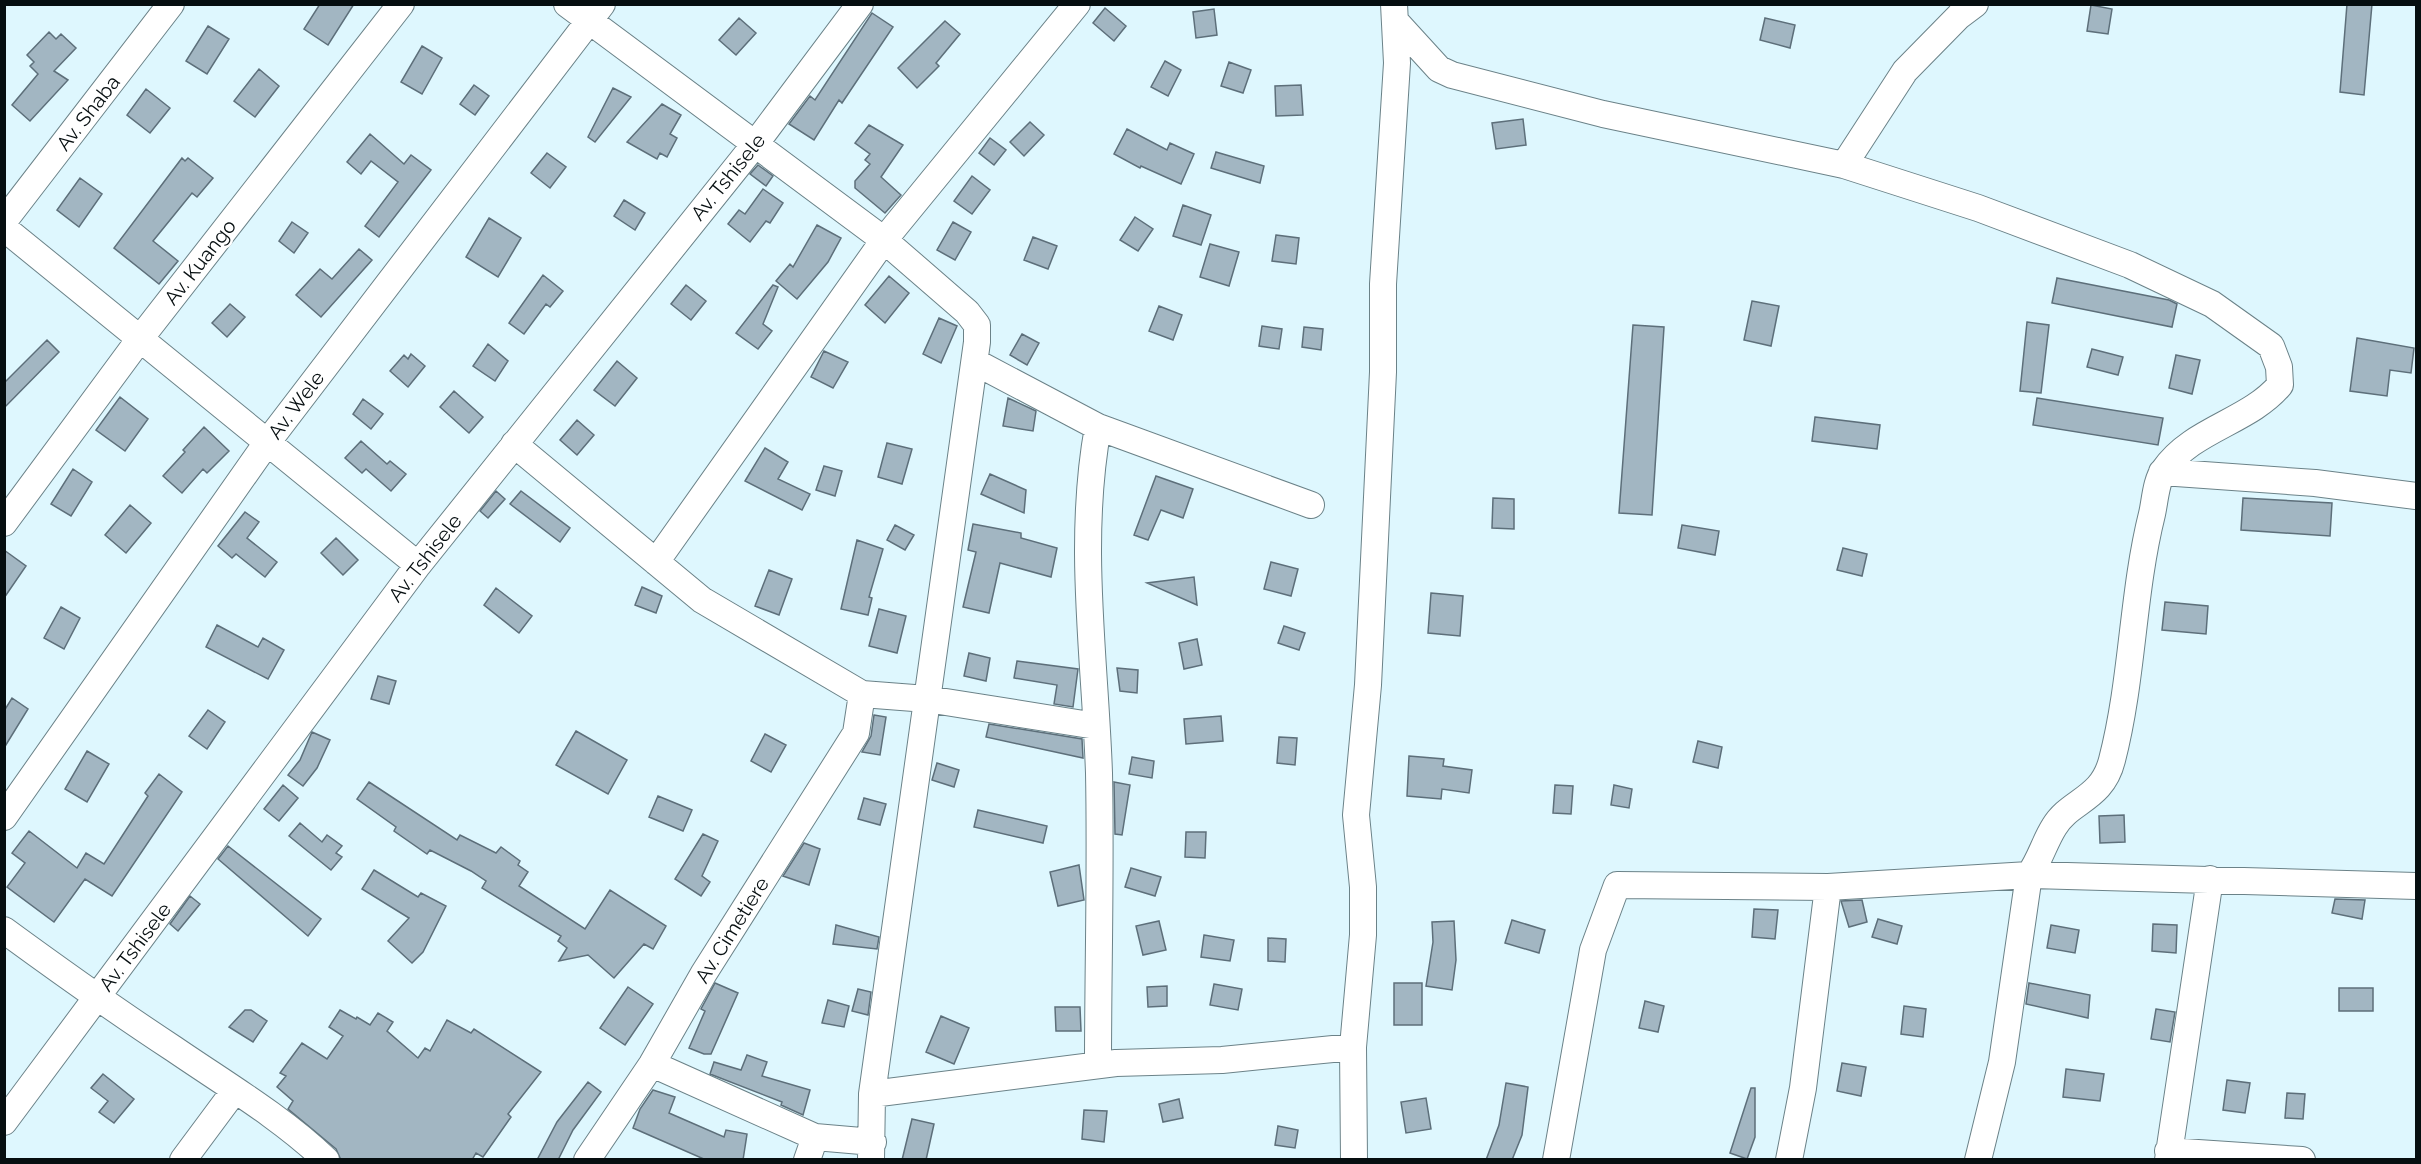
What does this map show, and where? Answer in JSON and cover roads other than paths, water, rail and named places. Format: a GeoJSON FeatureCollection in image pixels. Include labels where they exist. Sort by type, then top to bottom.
{"type":"FeatureCollection","features":[{"type":"Feature","properties":{"kind":"street","name":"Av. Shaba"},"geometry":{"type":"LineString","coordinates":[[4,221],[171,4]]}},
{"type":"Feature","properties":{"kind":"street","name":"Av. Kuango"},"geometry":{"type":"LineString","coordinates":[[4,523],[139,340],[400,4]]}},
{"type":"Feature","properties":{"kind":"street"},"geometry":{"type":"LineString","coordinates":[[567,4],[595,13],[756,143],[884,240],[968,312],[977,324],[975,362],[872,1094],[872,1151],[811,1148],[652,1064]]}},
{"type":"Feature","properties":{"kind":"street","name":"Av. Tshisele"},"geometry":{"type":"LineString","coordinates":[[4,1122],[418,565],[756,143],[860,4]]}},
{"type":"Feature","properties":{"kind":"street"},"geometry":{"type":"LineString","coordinates":[[656,562],[884,240],[1077,4]]}},
{"type":"Feature","properties":{"kind":"street"},"geometry":{"type":"LineString","coordinates":[[1844,165],[1905,71],[1959,16],[1975,4]]}},
{"type":"Feature","properties":{"kind":"street","name":"Av. Wele"},"geometry":{"type":"LineString","coordinates":[[4,817],[266,444],[595,13]]}},
{"type":"Feature","properties":{"kind":"street"},"geometry":{"type":"LineString","coordinates":[[1395,14],[1439,69],[1452,75],[1603,114],[1844,165],[1978,208],[2130,265],[2212,304],[2271,346],[2279,367],[2280,385],[2267,400],[2207,434],[2178,454],[2162,472],[2144,548],[2124,694],[2112,762],[2101,786],[2054,825],[2040,860],[2029,875],[2002,1062],[1978,1160]]}},
{"type":"Feature","properties":{"kind":"street"},"geometry":{"type":"LineString","coordinates":[[1354,1160],[1353,1047],[1363,935],[1363,887],[1356,815],[1369,673],[1383,372],[1383,284],[1397,63],[1395,14]]}},
{"type":"Feature","properties":{"kind":"street"},"geometry":{"type":"LineString","coordinates":[[4,228],[266,444],[418,565]]}},
{"type":"Feature","properties":{"kind":"street"},"geometry":{"type":"LineString","coordinates":[[975,362],[1098,427],[1311,505]]}},
{"type":"Feature","properties":{"kind":"street"},"geometry":{"type":"LineString","coordinates":[[1098,427],[1090,471],[1088,577],[1099,774],[1098,1065]]}},
{"type":"Feature","properties":{"kind":"street"},"geometry":{"type":"LineString","coordinates":[[514,444],[702,600],[862,694],[927,699],[1096,726]]}},
{"type":"Feature","properties":{"kind":"street"},"geometry":{"type":"LineString","coordinates":[[2162,472],[2315,483],[2416,496]]}},
{"type":"Feature","properties":{"kind":"street","name":"Av. Cimetiere"},"geometry":{"type":"LineString","coordinates":[[587,1160],[652,1064],[704,973],[856,733],[862,694]]}},
{"type":"Feature","properties":{"kind":"street"},"geometry":{"type":"LineString","coordinates":[[1556,1160],[1593,950],[1617,885],[1827,887],[2029,875],[2416,886]]}},
{"type":"Feature","properties":{"kind":"street"},"geometry":{"type":"LineString","coordinates":[[2210,879],[2168,1155],[2302,1160]]}},
{"type":"Feature","properties":{"kind":"street"},"geometry":{"type":"LineString","coordinates":[[1789,1160],[1803,1088],[1827,887]]}},
{"type":"Feature","properties":{"kind":"street"},"geometry":{"type":"LineString","coordinates":[[4,930],[97,998],[235,1090],[310,1144],[326,1160]]}},
{"type":"Feature","properties":{"kind":"street"},"geometry":{"type":"LineString","coordinates":[[872,1094],[1098,1065],[1222,1060],[1353,1047]]}},
{"type":"Feature","properties":{"kind":"street"},"geometry":{"type":"LineString","coordinates":[[183,1160],[235,1090]]}}]}
